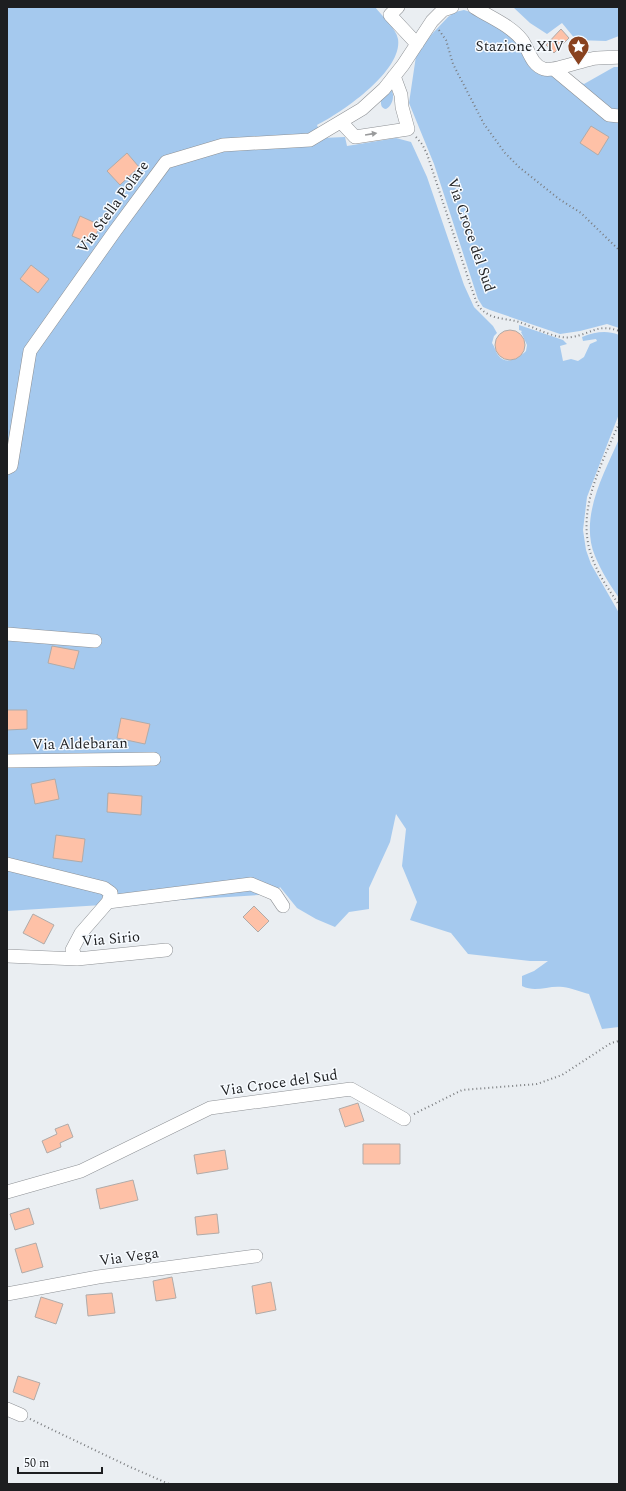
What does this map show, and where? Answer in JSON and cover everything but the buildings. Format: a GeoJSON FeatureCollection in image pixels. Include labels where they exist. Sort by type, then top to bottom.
{"type":"FeatureCollection","features":[{"type":"Feature","properties":{"kind":"street"},"geometry":{"type":"LineString","coordinates":[[398,7],[390,15],[417,44]]}},
{"type":"Feature","properties":{"kind":"street","name":"Via Stella Polare"},"geometry":{"type":"LineString","coordinates":[[7,468],[11,466],[30,351],[114,231],[166,162],[223,145],[310,140],[362,109],[384,88],[404,65],[432,21],[443,10],[452,7]]}},
{"type":"Feature","properties":{"kind":"street"},"geometry":{"type":"LineString","coordinates":[[474,7],[507,26],[516,33],[536,64],[544,70],[555,70],[569,64],[593,59],[619,57]]}},
{"type":"Feature","properties":{"kind":"street"},"geometry":{"type":"LineString","coordinates":[[555,70],[609,114],[619,116]]}},
{"type":"Feature","properties":{"kind":"street"},"geometry":{"type":"LineString","coordinates":[[341,122],[355,137],[408,129],[402,108],[401,95],[394,76]]}},
{"type":"Feature","properties":{"kind":"street"},"geometry":{"type":"LineString","coordinates":[[7,634],[95,641]]}},
{"type":"Feature","properties":{"kind":"street","name":"Via Aldebaran"},"geometry":{"type":"LineString","coordinates":[[7,761],[154,759]]}},
{"type":"Feature","properties":{"kind":"street"},"geometry":{"type":"LineString","coordinates":[[7,864],[104,888],[111,893],[108,902],[251,884],[275,894],[283,906]]}},
{"type":"Feature","properties":{"kind":"street","name":"Via Sirio"},"geometry":{"type":"LineString","coordinates":[[108,902],[81,933],[72,950],[77,959],[166,950]]}},
{"type":"Feature","properties":{"kind":"street"},"geometry":{"type":"LineString","coordinates":[[7,956],[77,959]]}},
{"type":"Feature","properties":{"kind":"street","name":"Via Croce del Sud"},"geometry":{"type":"LineString","coordinates":[[7,1192],[81,1171],[210,1108],[351,1089],[404,1119]]}},
{"type":"Feature","properties":{"kind":"street","name":"Via Vega"},"geometry":{"type":"LineString","coordinates":[[7,1294],[98,1278],[256,1256]]}},
{"type":"Feature","properties":{"kind":"street"},"geometry":{"type":"LineString","coordinates":[[7,1410],[21,1415]]}},
{"type":"Feature","properties":{"kind":"path"},"geometry":{"type":"LineString","coordinates":[[442,34],[454,64],[484,124],[505,153],[519,167],[559,199],[580,213],[619,250]]}},
{"type":"Feature","properties":{"kind":"path","name":"Via Croce del Sud"},"geometry":{"type":"LineString","coordinates":[[408,129],[422,144],[427,154],[471,287],[480,308],[488,315],[517,322],[562,338],[572,337],[604,327],[619,331]]}},
{"type":"Feature","properties":{"kind":"path"},"geometry":{"type":"LineString","coordinates":[[619,423],[590,497],[586,531],[593,561],[604,583],[619,605]]}},
{"type":"Feature","properties":{"kind":"path"},"geometry":{"type":"LineString","coordinates":[[404,1119],[462,1090],[537,1084],[562,1075],[611,1043],[619,1041]]}},
{"type":"Feature","properties":{"kind":"path"},"geometry":{"type":"LineString","coordinates":[[21,1415],[169,1484]]}},
{"type":"Feature","properties":{"kind":"shaded area"},"geometry":{"type":"Polygon","coordinates":[[[7,7],[375,7],[392,26],[397,35],[397,51],[391,64],[368,90],[340,111],[317,125],[322,138],[345,137],[347,146],[396,138],[411,142],[427,177],[464,285],[474,307],[493,326],[497,333],[494,336],[492,343],[497,354],[501,358],[505,360],[512,360],[526,351],[527,345],[521,332],[522,331],[519,330],[519,325],[563,340],[567,344],[560,346],[563,361],[571,359],[578,361],[584,357],[590,344],[597,341],[596,339],[583,341],[582,337],[601,332],[610,332],[619,335],[619,414],[587,497],[583,530],[586,550],[591,564],[619,613],[619,1027],[602,1029],[589,994],[563,987],[532,989],[522,986],[522,976],[534,971],[548,961],[530,961],[468,954],[451,933],[410,920],[417,902],[402,866],[406,829],[396,814],[390,842],[369,888],[369,909],[349,912],[335,927],[316,919],[297,908],[280,887],[275,894],[7,911],[7,7]]]}},
{"type":"Feature","properties":{"kind":"shaded area"},"geometry":{"type":"Polygon","coordinates":[[[513,7],[619,7],[619,36],[606,41],[576,40],[562,23],[547,34],[530,23],[513,7]]]}},
{"type":"Feature","properties":{"kind":"shaded area"},"geometry":{"type":"Polygon","coordinates":[[[464,10],[480,15],[499,28],[516,41],[523,52],[584,84],[614,67],[619,67],[619,328],[607,324],[580,331],[560,334],[490,310],[483,307],[478,299],[434,164],[409,103],[416,56],[431,35],[448,17],[455,12],[464,10]]]}},
{"type":"Feature","properties":{"kind":"shaded area"},"geometry":{"type":"Polygon","coordinates":[[[391,89],[393,100],[386,109],[383,108],[381,105],[381,98],[391,89]]]}},
{"type":"Feature","properties":{"kind":"shaded area"},"geometry":{"type":"Polygon","coordinates":[[[619,439],[619,598],[606,578],[595,556],[591,541],[590,526],[595,496],[619,439]]]}},
{"type":"Feature","properties":{"kind":"place","name":"Stazione XIV"},"geometry":{"type":"Point","coordinates":[579,66]}}]}
